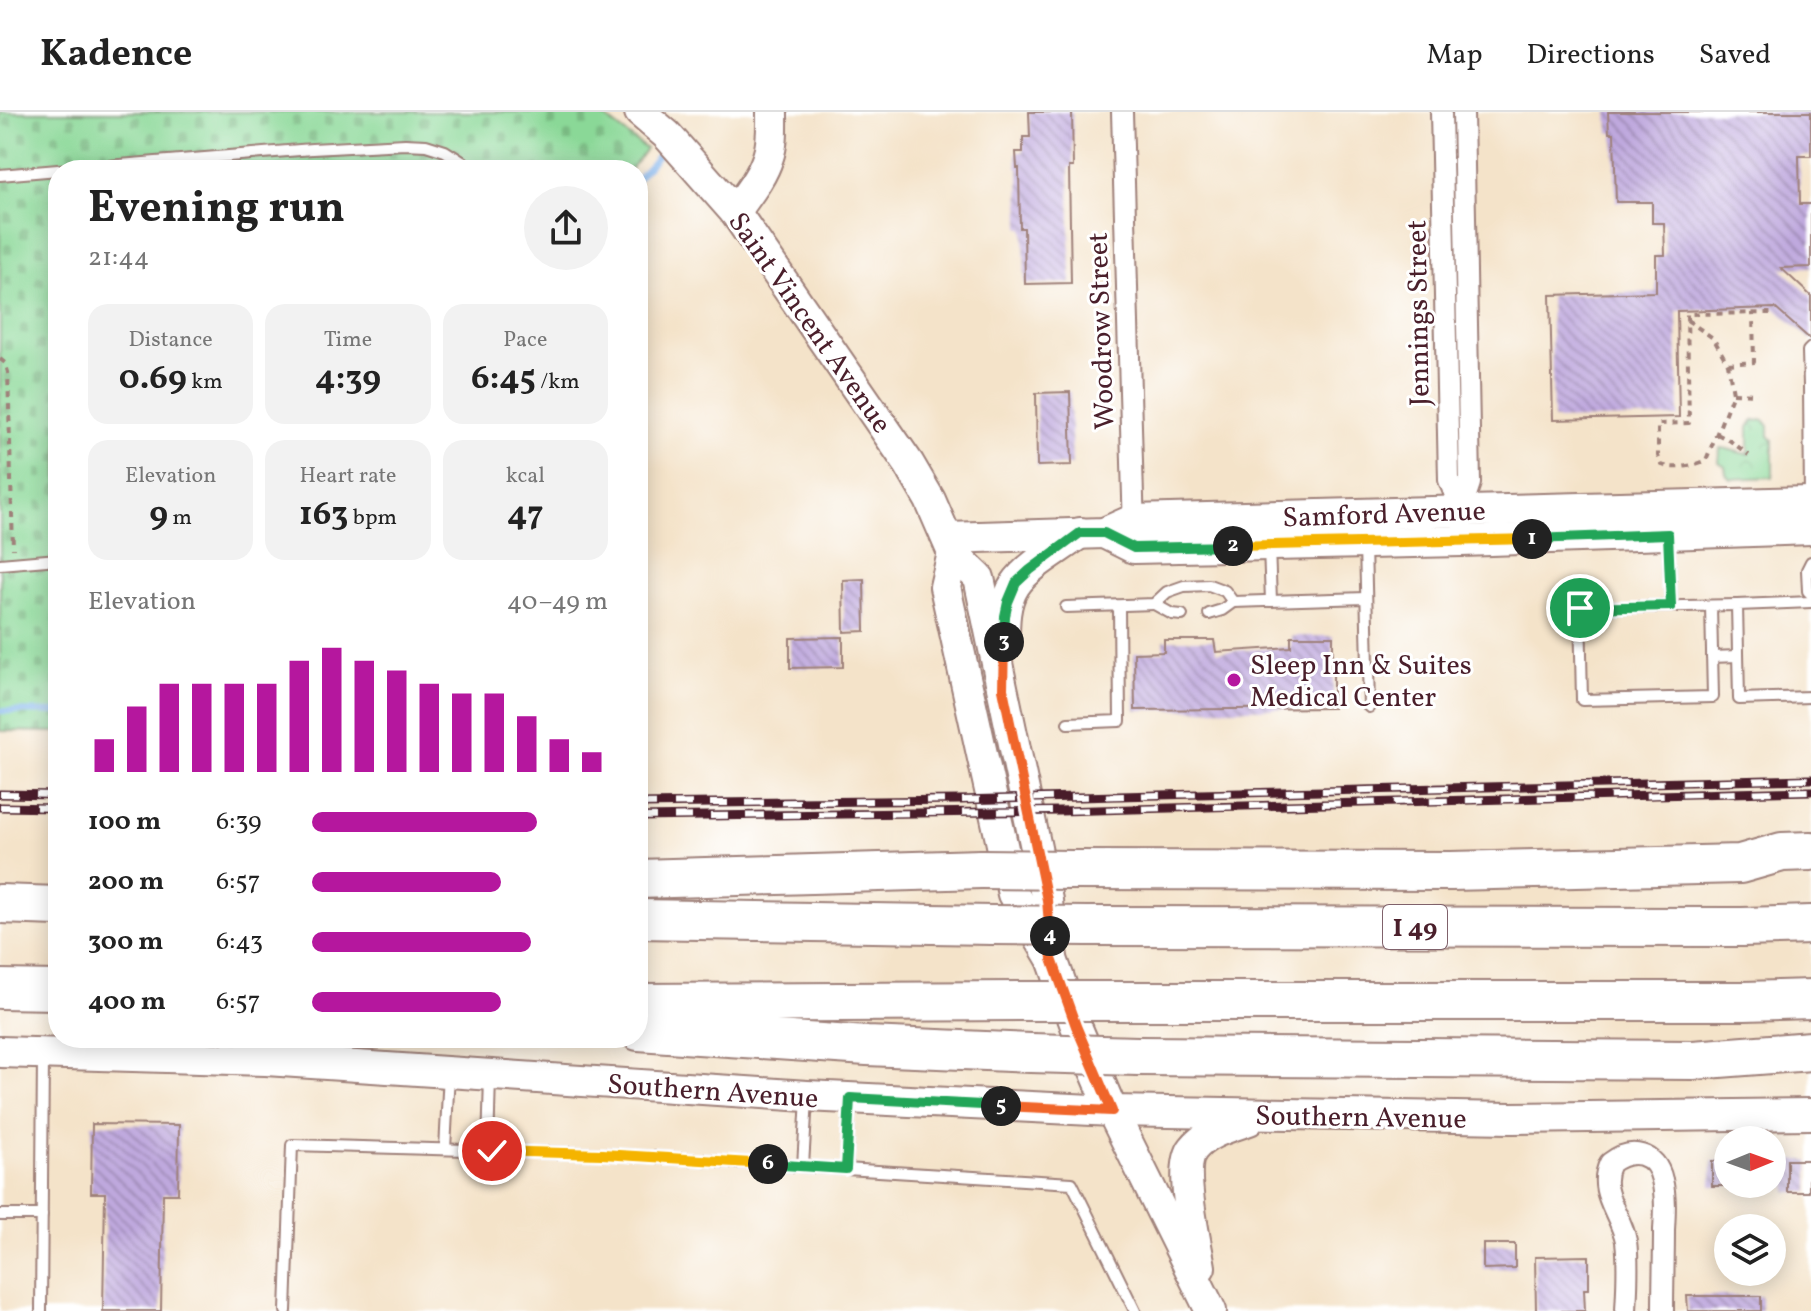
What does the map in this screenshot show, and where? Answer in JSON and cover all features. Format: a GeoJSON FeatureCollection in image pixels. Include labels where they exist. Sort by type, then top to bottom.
{"type":"FeatureCollection","features":[{"type":"Feature","properties":{"kind":"highway"},"geometry":{"type":"LineString","coordinates":[[1740,864],[1782,852],[1811,851]]}},
{"type":"Feature","properties":{"kind":"highway"},"geometry":{"type":"LineString","coordinates":[[648,879],[981,869],[1451,871],[1740,864],[1811,869]]}},
{"type":"Feature","properties":{"kind":"highway"},"geometry":{"type":"LineString","coordinates":[[0,904],[48,906]]}},
{"type":"Feature","properties":{"kind":"highway","name":"I 49"},"geometry":{"type":"LineString","coordinates":[[648,919],[1088,926],[1811,925]]}},
{"type":"Feature","properties":{"kind":"highway"},"geometry":{"type":"LineString","coordinates":[[0,989],[48,990]]}},
{"type":"Feature","properties":{"kind":"highway"},"geometry":{"type":"LineString","coordinates":[[648,1003],[1811,999]]}},
{"type":"Feature","properties":{"kind":"highway"},"geometry":{"type":"LineString","coordinates":[[648,1032],[867,1046],[1138,1056],[1693,1060],[1811,1051]]}},
{"type":"Feature","properties":{"kind":"highway"},"geometry":{"type":"LineString","coordinates":[[1693,1060],[1749,1075],[1811,1075]]}},
{"type":"Feature","properties":{"kind":"street","name":"Saint Vincent Avenue"},"geometry":{"type":"LineString","coordinates":[[640,112],[667,135],[735,212],[909,464],[930,500],[950,545],[979,578],[1047,900],[1052,959]]}},
{"type":"Feature","properties":{"kind":"street"},"geometry":{"type":"LineString","coordinates":[[735,212],[768,159],[772,112]]}},
{"type":"Feature","properties":{"kind":"street","name":"Woodrow Street"},"geometry":{"type":"LineString","coordinates":[[1122,112],[1134,534]]}},
{"type":"Feature","properties":{"kind":"street","name":"Jennings Street"},"geometry":{"type":"LineString","coordinates":[[1441,112],[1453,210],[1470,483],[1461,510],[1462,541]]}},
{"type":"Feature","properties":{"kind":"street","name":"Jennings Street"},"geometry":{"type":"LineString","coordinates":[[1453,210],[1463,112]]}},
{"type":"Feature","properties":{"kind":"street"},"geometry":{"type":"LineString","coordinates":[[1810,488],[1811,518]]}},
{"type":"Feature","properties":{"kind":"street","name":"Samford Avenue"},"geometry":{"type":"LineString","coordinates":[[1134,534],[1362,513],[1461,510],[1810,488]]}},
{"type":"Feature","properties":{"kind":"street"},"geometry":{"type":"LineString","coordinates":[[1362,513],[1365,544]]}},
{"type":"Feature","properties":{"kind":"street","name":"Samford Avenue"},"geometry":{"type":"LineString","coordinates":[[950,545],[1092,533],[1269,546],[1811,529]]}},
{"type":"Feature","properties":{"kind":"street"},"geometry":{"type":"LineString","coordinates":[[1003,689],[1005,616],[1012,590],[1030,570],[1092,533]]}},
{"type":"Feature","properties":{"kind":"street","name":"Saint Vincent Avenue"},"geometry":{"type":"LineString","coordinates":[[950,545],[945,587],[1013,894],[1052,959],[1112,1111],[1208,1304]]}},
{"type":"Feature","properties":{"kind":"street","name":"Southern Avenue"},"geometry":{"type":"LineString","coordinates":[[0,1052],[254,1059],[807,1096],[1112,1111],[1511,1118],[1811,1114]]}},
{"type":"Feature","properties":{"kind":"street"},"geometry":{"type":"LineString","coordinates":[[1208,1304],[1189,1199],[1189,1156],[1198,1144],[1212,1134],[1266,1114]]}},
{"type":"Feature","properties":{"kind":"street"},"geometry":{"type":"LineString","coordinates":[[1626,1311],[1626,1239],[1605,1184],[1610,1163],[1622,1155],[1633,1153],[1651,1160],[1662,1179],[1665,1200],[1663,1311]]}},
{"type":"Feature","properties":{"kind":"lane"},"geometry":{"type":"LineString","coordinates":[[179,160],[405,144],[426,145],[459,160]]}},
{"type":"Feature","properties":{"kind":"lane"},"geometry":{"type":"LineString","coordinates":[[0,175],[48,171]]}},
{"type":"Feature","properties":{"kind":"lane"},"geometry":{"type":"LineString","coordinates":[[1810,488],[1808,351],[1811,348]]}},
{"type":"Feature","properties":{"kind":"lane"},"geometry":{"type":"LineString","coordinates":[[1668,534],[1671,606]]}},
{"type":"Feature","properties":{"kind":"lane"},"geometry":{"type":"LineString","coordinates":[[1365,544],[1369,707]]}},
{"type":"Feature","properties":{"kind":"lane"},"geometry":{"type":"LineString","coordinates":[[1269,546],[1271,601]]}},
{"type":"Feature","properties":{"kind":"lane"},"geometry":{"type":"LineString","coordinates":[[0,564],[48,560]]}},
{"type":"Feature","properties":{"kind":"lane"},"geometry":{"type":"LineString","coordinates":[[1811,562],[1807,570],[1808,591],[1811,594]]}},
{"type":"Feature","properties":{"kind":"lane"},"geometry":{"type":"LineString","coordinates":[[1154,604],[1167,592],[1184,586],[1209,585],[1225,591],[1233,602]]}},
{"type":"Feature","properties":{"kind":"lane"},"geometry":{"type":"LineString","coordinates":[[1209,614],[1233,602],[1366,598]]}},
{"type":"Feature","properties":{"kind":"lane"},"geometry":{"type":"LineString","coordinates":[[1711,606],[1713,697],[1582,700],[1580,608],[1811,602]]}},
{"type":"Feature","properties":{"kind":"lane"},"geometry":{"type":"LineString","coordinates":[[1066,607],[1154,604],[1172,614],[1182,615]]}},
{"type":"Feature","properties":{"kind":"lane"},"geometry":{"type":"LineString","coordinates":[[1737,605],[1739,699],[1811,697]]}},
{"type":"Feature","properties":{"kind":"lane"},"geometry":{"type":"LineString","coordinates":[[1068,723],[1120,721],[1119,606]]}},
{"type":"Feature","properties":{"kind":"lane"},"geometry":{"type":"LineString","coordinates":[[1712,657],[1738,656]]}},
{"type":"Feature","properties":{"kind":"lane"},"geometry":{"type":"LineString","coordinates":[[41,1311],[43,1053]]}},
{"type":"Feature","properties":{"kind":"lane"},"geometry":{"type":"LineString","coordinates":[[445,1149],[449,1071]]}},
{"type":"Feature","properties":{"kind":"lane"},"geometry":{"type":"LineString","coordinates":[[488,1150],[490,1074]]}},
{"type":"Feature","properties":{"kind":"lane"},"geometry":{"type":"LineString","coordinates":[[803,1166],[807,1096]]}},
{"type":"Feature","properties":{"kind":"lane"},"geometry":{"type":"LineString","coordinates":[[846,1169],[850,1098]]}},
{"type":"Feature","properties":{"kind":"lane"},"geometry":{"type":"LineString","coordinates":[[286,1311],[292,1145],[602,1154],[1072,1183],[1135,1311]]}},
{"type":"Feature","properties":{"kind":"lane"},"geometry":{"type":"LineString","coordinates":[[0,1215],[42,1215]]}},
{"type":"Feature","properties":{"kind":"path"},"geometry":{"type":"LineString","coordinates":[[1728,364],[1754,362],[1753,313]]}},
{"type":"Feature","properties":{"kind":"path"},"geometry":{"type":"LineString","coordinates":[[1687,320],[1713,338],[1728,364],[1733,393],[1706,460],[1696,465],[1670,468],[1662,465],[1658,456],[1658,424],[1689,423],[1687,320],[1687,314],[1773,313]]}},
{"type":"Feature","properties":{"kind":"path"},"geometry":{"type":"LineString","coordinates":[[0,359],[8,372],[13,563]]}},
{"type":"Feature","properties":{"kind":"path"},"geometry":{"type":"LineString","coordinates":[[1733,393],[1757,394]]}},
{"type":"Feature","properties":{"kind":"path"},"geometry":{"type":"LineString","coordinates":[[1717,434],[1749,455]]}},
{"type":"Feature","properties":{"kind":"green space"},"geometry":{"type":"Polygon","coordinates":[[[0,112],[598,112],[646,149],[638,160],[48,160],[48,732],[0,731],[0,112]]]}},
{"type":"Feature","properties":{"kind":"green space"},"geometry":{"type":"Polygon","coordinates":[[[1764,420],[1773,440],[1773,477],[1730,479],[1725,466],[1719,462],[1720,448],[1749,454],[1749,427],[1754,421],[1764,420]]]}},
{"type":"Feature","properties":{"kind":"building"},"geometry":{"type":"Polygon","coordinates":[[[1029,112],[1072,112],[1073,167],[1069,167],[1071,283],[1025,284],[1024,228],[1020,228],[1016,152],[1023,152],[1023,137],[1030,137],[1029,112]]]}},
{"type":"Feature","properties":{"kind":"building"},"geometry":{"type":"Polygon","coordinates":[[[1608,112],[1811,112],[1811,156],[1799,156],[1800,204],[1811,204],[1811,267],[1781,268],[1811,296],[1811,340],[1775,308],[1677,311],[1679,417],[1553,420],[1550,295],[1656,292],[1656,255],[1665,255],[1664,223],[1652,223],[1652,202],[1616,202],[1614,133],[1609,133],[1608,112]]]}},
{"type":"Feature","properties":{"kind":"building"},"geometry":{"type":"Polygon","coordinates":[[[1070,392],[1072,465],[1037,466],[1036,393],[1070,392]]]}},
{"type":"Feature","properties":{"kind":"building"},"geometry":{"type":"Polygon","coordinates":[[[864,579],[865,631],[844,632],[843,580],[864,579]]]}},
{"type":"Feature","properties":{"kind":"building","name":"Sleep Inn & Suites Medical Center"},"geometry":{"type":"Polygon","coordinates":[[[1291,636],[1333,636],[1333,708],[1135,710],[1134,653],[1164,652],[1164,640],[1214,640],[1216,652],[1291,647],[1291,636]]]}},
{"type":"Feature","properties":{"kind":"building"},"geometry":{"type":"Polygon","coordinates":[[[843,637],[843,667],[790,668],[790,638],[843,637]]]}},
{"type":"Feature","properties":{"kind":"building"},"geometry":{"type":"Polygon","coordinates":[[[92,1124],[179,1125],[178,1194],[163,1194],[161,1311],[103,1311],[105,1193],[91,1193],[92,1124]]]}},
{"type":"Feature","properties":{"kind":"building"},"geometry":{"type":"Polygon","coordinates":[[[1787,1160],[1809,1160],[1809,1192],[1787,1192],[1787,1160]]]}},
{"type":"Feature","properties":{"kind":"building"},"geometry":{"type":"Polygon","coordinates":[[[1712,1161],[1714,1161],[1714,1186],[1712,1161]]]}},
{"type":"Feature","properties":{"kind":"building"},"geometry":{"type":"Polygon","coordinates":[[[1483,1244],[1515,1244],[1515,1268],[1483,1269],[1483,1244]]]}},
{"type":"Feature","properties":{"kind":"building"},"geometry":{"type":"Polygon","coordinates":[[[1589,1256],[1589,1289],[1584,1289],[1585,1311],[1536,1311],[1535,1257],[1589,1256]]]}},
{"type":"Feature","properties":{"kind":"building"},"geometry":{"type":"Polygon","coordinates":[[[1687,1296],[1761,1296],[1761,1311],[1688,1311],[1687,1296]]]}},
{"type":"Feature","properties":{"kind":"waterway"},"geometry":{"type":"LineString","coordinates":[[648,167],[658,156]]}},
{"type":"Feature","properties":{"kind":"waterway"},"geometry":{"type":"LineString","coordinates":[[0,711],[48,712]]}},
{"type":"Feature","properties":{"kind":"railway"},"geometry":{"type":"LineString","coordinates":[[648,804],[959,800],[1811,779]]}},
{"type":"Feature","properties":{"kind":"railway"},"geometry":{"type":"LineString","coordinates":[[648,817],[1059,811],[1811,791]]}},
{"type":"Feature","properties":{"kind":"railway"},"geometry":{"type":"LineString","coordinates":[[0,794],[48,795]]}},
{"type":"Feature","properties":{"kind":"railway"},"geometry":{"type":"LineString","coordinates":[[0,807],[48,808]]}},
{"type":"Feature","properties":{"kind":"place","name":"Sleep Inn & Suites Medical Center"},"geometry":{"type":"Point","coordinates":[1234,680]}},
{"type":"Feature","properties":{"kind":"route"},"geometry":{"type":"LineString","coordinates":[[492,1151],[602,1154],[846,1169],[850,1098],[1112,1111],[1052,959],[1047,900],[1003,689],[1005,616],[1012,590],[1030,570],[1080,533],[1104,533],[1134,548],[1668,534],[1671,606],[1580,608]]}}]}
